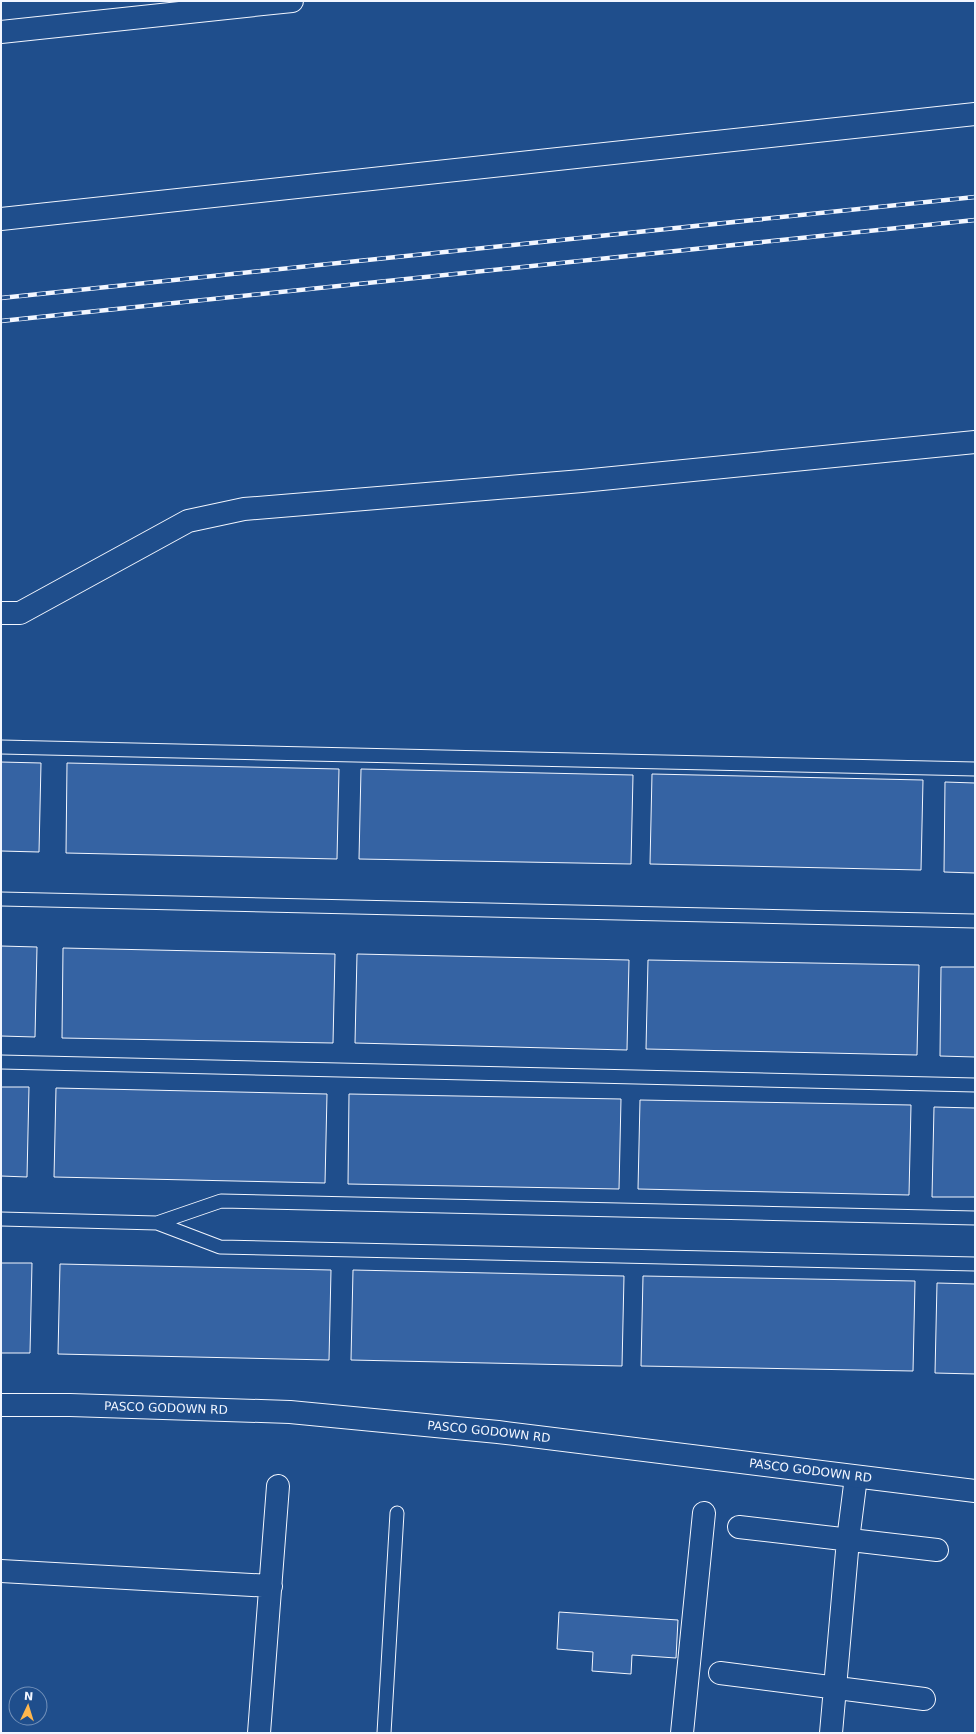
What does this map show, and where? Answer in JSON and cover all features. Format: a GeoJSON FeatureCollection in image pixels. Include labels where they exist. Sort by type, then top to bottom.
{"type":"FeatureCollection","features":[{"type":"Feature","properties":{"kind":"street"},"geometry":{"type":"LineString","coordinates":[[1,32],[292,1]]}},
{"type":"Feature","properties":{"kind":"street"},"geometry":{"type":"LineString","coordinates":[[1,219],[975,114]]}},
{"type":"Feature","properties":{"kind":"street"},"geometry":{"type":"LineString","coordinates":[[1,613],[20,613],[188,521],[244,509],[582,481],[975,442]]}},
{"type":"Feature","properties":{"kind":"street","name":"PASCO GODOWN RD"},"geometry":{"type":"LineString","coordinates":[[1,1405],[70,1405],[290,1412],[498,1432],[975,1491]]}},
{"type":"Feature","properties":{"kind":"street"},"geometry":{"type":"LineString","coordinates":[[831,1733],[848,1540],[856,1477]]}},
{"type":"Feature","properties":{"kind":"street"},"geometry":{"type":"LineString","coordinates":[[259,1733],[278,1486]]}},
{"type":"Feature","properties":{"kind":"street"},"geometry":{"type":"LineString","coordinates":[[682,1733],[704,1513]]}},
{"type":"Feature","properties":{"kind":"street"},"geometry":{"type":"LineString","coordinates":[[739,1527],[937,1550]]}},
{"type":"Feature","properties":{"kind":"street"},"geometry":{"type":"LineString","coordinates":[[1,1571],[271,1586]]}},
{"type":"Feature","properties":{"kind":"street"},"geometry":{"type":"LineString","coordinates":[[720,1673],[924,1699]]}},
{"type":"Feature","properties":{"kind":"lane"},"geometry":{"type":"LineString","coordinates":[[1,747],[975,769]]}},
{"type":"Feature","properties":{"kind":"lane"},"geometry":{"type":"LineString","coordinates":[[1,899],[975,921]]}},
{"type":"Feature","properties":{"kind":"lane"},"geometry":{"type":"LineString","coordinates":[[1,1062],[975,1085]]}},
{"type":"Feature","properties":{"kind":"lane"},"geometry":{"type":"LineString","coordinates":[[157,1223],[222,1201],[975,1218]]}},
{"type":"Feature","properties":{"kind":"lane"},"geometry":{"type":"LineString","coordinates":[[1,1219],[157,1223],[220,1247],[975,1264]]}},
{"type":"Feature","properties":{"kind":"lane"},"geometry":{"type":"LineString","coordinates":[[384,1733],[397,1513]]}},
{"type":"Feature","properties":{"kind":"building"},"geometry":{"type":"Polygon","coordinates":[[[1,762],[41,763],[39,852],[1,851],[1,762]]]}},
{"type":"Feature","properties":{"kind":"building"},"geometry":{"type":"Polygon","coordinates":[[[67,763],[339,769],[337,859],[66,853],[67,763]]]}},
{"type":"Feature","properties":{"kind":"building"},"geometry":{"type":"Polygon","coordinates":[[[361,769],[633,775],[631,864],[359,859],[361,769]]]}},
{"type":"Feature","properties":{"kind":"building"},"geometry":{"type":"Polygon","coordinates":[[[652,774],[923,780],[921,870],[650,864],[652,774]]]}},
{"type":"Feature","properties":{"kind":"building"},"geometry":{"type":"Polygon","coordinates":[[[945,782],[975,783],[975,873],[944,872],[945,782]]]}},
{"type":"Feature","properties":{"kind":"building"},"geometry":{"type":"Polygon","coordinates":[[[1,946],[37,947],[35,1037],[1,1036],[1,946]]]}},
{"type":"Feature","properties":{"kind":"building"},"geometry":{"type":"Polygon","coordinates":[[[63,948],[335,954],[333,1043],[62,1038],[63,948]]]}},
{"type":"Feature","properties":{"kind":"building"},"geometry":{"type":"Polygon","coordinates":[[[357,954],[629,960],[627,1050],[355,1043],[357,954]]]}},
{"type":"Feature","properties":{"kind":"building"},"geometry":{"type":"Polygon","coordinates":[[[648,960],[919,965],[917,1055],[646,1049],[648,960]]]}},
{"type":"Feature","properties":{"kind":"building"},"geometry":{"type":"Polygon","coordinates":[[[941,967],[975,967],[975,1057],[940,1056],[941,967]]]}},
{"type":"Feature","properties":{"kind":"building"},"geometry":{"type":"Polygon","coordinates":[[[1,1087],[29,1087],[27,1177],[1,1176],[1,1087]]]}},
{"type":"Feature","properties":{"kind":"building"},"geometry":{"type":"Polygon","coordinates":[[[56,1088],[327,1094],[325,1183],[54,1177],[56,1088]]]}},
{"type":"Feature","properties":{"kind":"building"},"geometry":{"type":"Polygon","coordinates":[[[349,1094],[621,1099],[619,1189],[348,1184],[349,1094]]]}},
{"type":"Feature","properties":{"kind":"building"},"geometry":{"type":"Polygon","coordinates":[[[640,1100],[911,1105],[909,1195],[638,1189],[640,1100]]]}},
{"type":"Feature","properties":{"kind":"building"},"geometry":{"type":"Polygon","coordinates":[[[934,1107],[975,1108],[975,1197],[932,1197],[934,1107]]]}},
{"type":"Feature","properties":{"kind":"building"},"geometry":{"type":"Polygon","coordinates":[[[1,1263],[32,1263],[30,1353],[1,1353],[1,1263]]]}},
{"type":"Feature","properties":{"kind":"building"},"geometry":{"type":"Polygon","coordinates":[[[60,1264],[331,1270],[329,1360],[58,1354],[60,1264]]]}},
{"type":"Feature","properties":{"kind":"building"},"geometry":{"type":"Polygon","coordinates":[[[353,1270],[624,1276],[622,1366],[351,1360],[353,1270]]]}},
{"type":"Feature","properties":{"kind":"building"},"geometry":{"type":"Polygon","coordinates":[[[643,1276],[915,1281],[913,1371],[641,1366],[643,1276]]]}},
{"type":"Feature","properties":{"kind":"building"},"geometry":{"type":"Polygon","coordinates":[[[937,1283],[975,1284],[975,1374],[935,1373],[937,1283]]]}},
{"type":"Feature","properties":{"kind":"building"},"geometry":{"type":"Polygon","coordinates":[[[559,1612],[678,1620],[676,1658],[632,1655],[631,1674],[592,1671],[593,1652],[557,1649],[559,1612]]]}},
{"type":"Feature","properties":{"kind":"railway"},"geometry":{"type":"LineString","coordinates":[[1,298],[975,197]]}},
{"type":"Feature","properties":{"kind":"railway"},"geometry":{"type":"LineString","coordinates":[[1,321],[975,220]]}}]}
